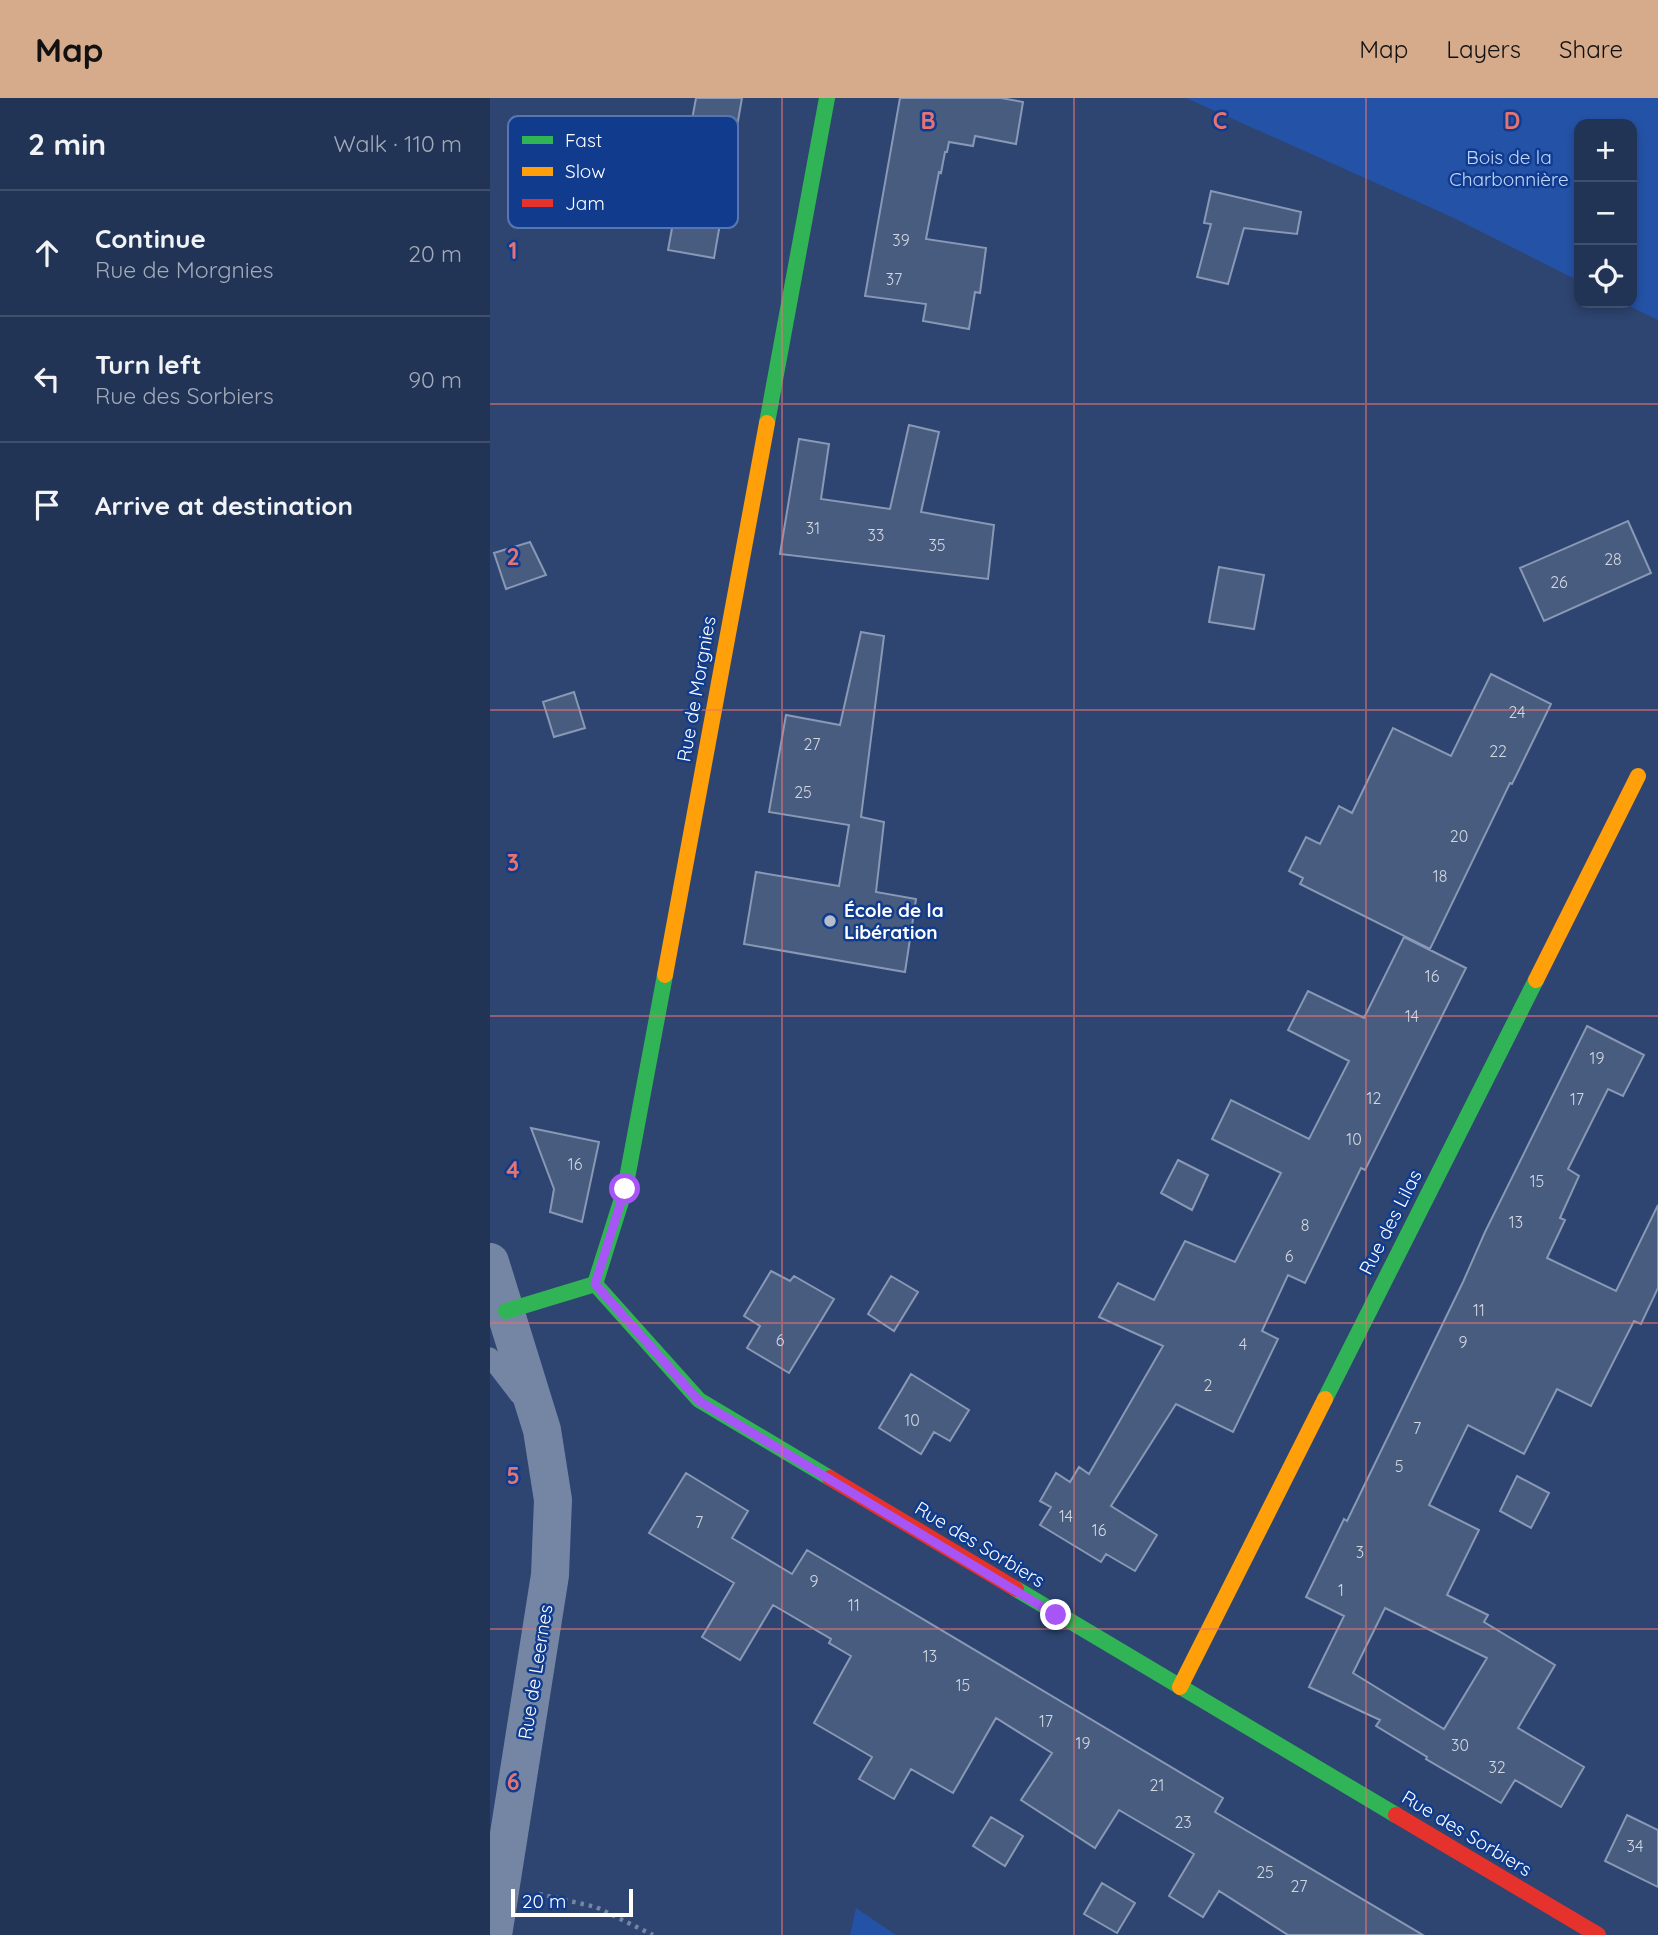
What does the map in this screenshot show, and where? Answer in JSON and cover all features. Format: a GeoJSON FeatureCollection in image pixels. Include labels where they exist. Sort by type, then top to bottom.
{"type":"FeatureCollection","features":[{"type":"Feature","properties":{"kind":"street","name":"Rue de Morgnies"},"geometry":{"type":"LineString","coordinates":[[595,1284],[625,1189],[827,98]]}},
{"type":"Feature","properties":{"kind":"street","name":"Rue des Lilas"},"geometry":{"type":"LineString","coordinates":[[1180,1687],[1638,776]]}},
{"type":"Feature","properties":{"kind":"street","name":"Rue de Leernes"},"geometry":{"type":"LineString","coordinates":[[490,1262],[542,1430],[553,1500],[550,1575],[493,1935]]}},
{"type":"Feature","properties":{"kind":"street"},"geometry":{"type":"LineString","coordinates":[[506,1311],[595,1284]]}},
{"type":"Feature","properties":{"kind":"street","name":"Rue des Sorbiers"},"geometry":{"type":"LineString","coordinates":[[595,1284],[699,1401],[1598,1935]]}},
{"type":"Feature","properties":{"kind":"lane"},"geometry":{"type":"LineString","coordinates":[[490,1357],[512,1384],[542,1430]]}},
{"type":"Feature","properties":{"kind":"path"},"geometry":{"type":"LineString","coordinates":[[502,1886],[596,1907],[653,1935]]}},
{"type":"Feature","properties":{"kind":"green space","name":"Bois de la Charbonnière"},"geometry":{"type":"Polygon","coordinates":[[[1186,98],[1658,98],[1658,320],[1633,308],[1637,308],[1637,119],[1574,119],[1574,278],[1454,218],[1186,98]]]}},
{"type":"Feature","properties":{"kind":"green space"},"geometry":{"type":"Polygon","coordinates":[[[856,1908],[896,1935],[850,1935],[856,1908]]]}},
{"type":"Feature","properties":{"kind":"building"},"geometry":{"type":"Polygon","coordinates":[[[696,98],[742,98],[738,121],[738,116],[693,116],[696,98]]]}},
{"type":"Feature","properties":{"kind":"building"},"geometry":{"type":"Polygon","coordinates":[[[900,98],[1001,98],[1023,102],[1016,144],[975,136],[973,146],[949,142],[941,173],[939,172],[926,239],[986,248],[980,293],[975,292],[969,329],[923,321],[926,304],[865,296],[900,98]]]}},
{"type":"Feature","properties":{"kind":"building"},"geometry":{"type":"Polygon","coordinates":[[[1211,191],[1301,212],[1297,234],[1244,228],[1228,284],[1197,277],[1211,224],[1204,223],[1211,191]]]}},
{"type":"Feature","properties":{"kind":"building"},"geometry":{"type":"Polygon","coordinates":[[[672,228],[719,228],[714,258],[668,250],[672,228]]]}},
{"type":"Feature","properties":{"kind":"building"},"geometry":{"type":"Polygon","coordinates":[[[909,425],[939,432],[921,512],[994,525],[988,579],[780,554],[799,439],[829,444],[821,499],[890,509],[909,425]]]}},
{"type":"Feature","properties":{"kind":"building"},"geometry":{"type":"Polygon","coordinates":[[[1628,521],[1651,573],[1544,621],[1520,568],[1628,521]]]}},
{"type":"Feature","properties":{"kind":"building"},"geometry":{"type":"Polygon","coordinates":[[[530,542],[546,575],[506,589],[494,553],[530,542]]]}},
{"type":"Feature","properties":{"kind":"building"},"geometry":{"type":"Polygon","coordinates":[[[1219,567],[1264,575],[1254,629],[1209,622],[1219,567]]]}},
{"type":"Feature","properties":{"kind":"building"},"geometry":{"type":"Polygon","coordinates":[[[861,632],[884,636],[861,817],[884,822],[876,892],[916,899],[905,972],[744,944],[756,872],[839,886],[849,825],[769,812],[786,715],[840,725],[861,632]]]}},
{"type":"Feature","properties":{"kind":"building"},"geometry":{"type":"Polygon","coordinates":[[[1491,674],[1551,704],[1430,949],[1300,884],[1303,878],[1289,871],[1306,837],[1320,844],[1339,806],[1352,813],[1393,728],[1451,756],[1491,674]]]}},
{"type":"Feature","properties":{"kind":"building"},"geometry":{"type":"Polygon","coordinates":[[[574,692],[585,728],[554,737],[543,702],[574,692]]]}},
{"type":"Feature","properties":{"kind":"building"},"geometry":{"type":"Polygon","coordinates":[[[1404,937],[1466,968],[1365,1170],[1361,1168],[1305,1283],[1288,1275],[1262,1331],[1278,1339],[1233,1432],[1176,1404],[1111,1506],[1157,1535],[1135,1571],[1106,1554],[1101,1562],[1040,1525],[1051,1507],[1040,1501],[1056,1473],[1070,1482],[1079,1467],[1089,1474],[1163,1346],[1099,1317],[1118,1283],[1154,1300],[1185,1241],[1235,1262],[1281,1173],[1212,1139],[1231,1100],[1309,1139],[1349,1061],[1288,1030],[1308,991],[1364,1018],[1404,937]]]}},
{"type":"Feature","properties":{"kind":"building"},"geometry":{"type":"Polygon","coordinates":[[[1587,1026],[1644,1055],[1623,1096],[1608,1089],[1568,1169],[1579,1176],[1560,1218],[1565,1220],[1547,1258],[1616,1291],[1658,1205],[1658,1288],[1641,1324],[1634,1321],[1591,1406],[1557,1389],[1524,1454],[1468,1425],[1429,1505],[1479,1530],[1447,1595],[1488,1615],[1484,1622],[1555,1665],[1518,1728],[1584,1767],[1561,1807],[1515,1780],[1501,1803],[1376,1726],[1380,1720],[1309,1687],[1344,1616],[1306,1597],[1344,1519],[1347,1521],[1587,1026]],[[1385,1608],[1353,1673],[1444,1729],[1487,1658],[1385,1608]]]}},
{"type":"Feature","properties":{"kind":"building"},"geometry":{"type":"Polygon","coordinates":[[[531,1128],[599,1142],[582,1222],[550,1212],[554,1189],[531,1128]]]}},
{"type":"Feature","properties":{"kind":"building"},"geometry":{"type":"Polygon","coordinates":[[[1178,1160],[1208,1175],[1192,1210],[1161,1193],[1178,1160]]]}},
{"type":"Feature","properties":{"kind":"building"},"geometry":{"type":"Polygon","coordinates":[[[771,1271],[790,1281],[794,1276],[834,1299],[789,1373],[747,1348],[760,1326],[744,1316],[771,1271]]]}},
{"type":"Feature","properties":{"kind":"building"},"geometry":{"type":"Polygon","coordinates":[[[891,1276],[918,1292],[894,1331],[868,1314],[891,1276]]]}},
{"type":"Feature","properties":{"kind":"building"},"geometry":{"type":"Polygon","coordinates":[[[911,1374],[969,1410],[950,1441],[934,1432],[921,1454],[879,1428],[911,1374]]]}},
{"type":"Feature","properties":{"kind":"building"},"geometry":{"type":"Polygon","coordinates":[[[686,1473],[748,1511],[732,1538],[792,1574],[807,1550],[1223,1798],[1215,1812],[1423,1935],[1288,1935],[1219,1891],[1203,1917],[1169,1896],[1194,1854],[1119,1810],[1095,1848],[1021,1800],[1052,1753],[996,1718],[953,1793],[911,1769],[894,1799],[859,1779],[872,1757],[814,1723],[851,1656],[829,1643],[831,1639],[773,1605],[740,1660],[702,1637],[734,1583],[649,1533],[686,1473]]]}},
{"type":"Feature","properties":{"kind":"building"},"geometry":{"type":"Polygon","coordinates":[[[1517,1476],[1549,1493],[1531,1528],[1500,1511],[1517,1476]]]}},
{"type":"Feature","properties":{"kind":"building"},"geometry":{"type":"Polygon","coordinates":[[[1627,1815],[1658,1830],[1658,1887],[1605,1861],[1627,1815]]]}},
{"type":"Feature","properties":{"kind":"building"},"geometry":{"type":"Polygon","coordinates":[[[991,1817],[1023,1836],[1005,1866],[973,1846],[991,1817]]]}},
{"type":"Feature","properties":{"kind":"building"},"geometry":{"type":"Polygon","coordinates":[[[1102,1883],[1135,1903],[1117,1933],[1084,1914],[1102,1883]]]}},
{"type":"Feature","properties":{"kind":"traffic: fast"},"geometry":{"type":"LineString","coordinates":[[767,423],[827,98]]}},
{"type":"Feature","properties":{"kind":"traffic: fast"},"geometry":{"type":"LineString","coordinates":[[595,1284],[625,1189],[665,975]]}},
{"type":"Feature","properties":{"kind":"traffic: fast"},"geometry":{"type":"LineString","coordinates":[[1325,1399],[1536,980]]}},
{"type":"Feature","properties":{"kind":"traffic: fast"},"geometry":{"type":"LineString","coordinates":[[506,1311],[595,1284],[699,1400],[830,1478]]}},
{"type":"Feature","properties":{"kind":"traffic: fast"},"geometry":{"type":"LineString","coordinates":[[1016,1589],[1396,1815]]}},
{"type":"Feature","properties":{"kind":"traffic: slow"},"geometry":{"type":"LineString","coordinates":[[665,975],[767,423]]}},
{"type":"Feature","properties":{"kind":"traffic: slow"},"geometry":{"type":"LineString","coordinates":[[1536,980],[1638,776]]}},
{"type":"Feature","properties":{"kind":"traffic: slow"},"geometry":{"type":"LineString","coordinates":[[1180,1687],[1325,1399]]}},
{"type":"Feature","properties":{"kind":"traffic: jam"},"geometry":{"type":"LineString","coordinates":[[830,1478],[1016,1589]]}},
{"type":"Feature","properties":{"kind":"traffic: jam"},"geometry":{"type":"LineString","coordinates":[[1396,1815],[1598,1935]]}},
{"type":"Feature","properties":{"kind":"place","name":"École de la Libération"},"geometry":{"type":"Point","coordinates":[830,921]}},
{"type":"Feature","properties":{"kind":"route"},"geometry":{"type":"LineString","coordinates":[[625,1189],[595,1284],[699,1401],[1056,1615]]}}]}
